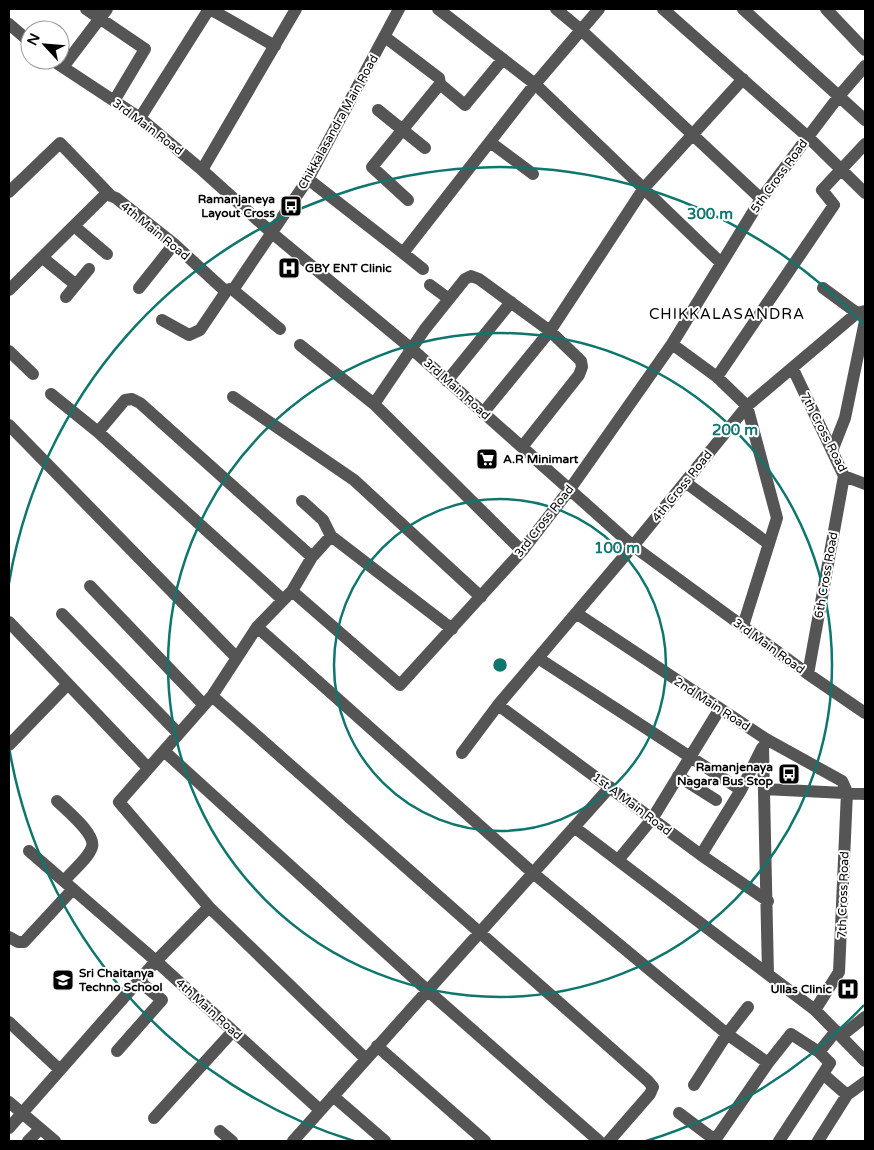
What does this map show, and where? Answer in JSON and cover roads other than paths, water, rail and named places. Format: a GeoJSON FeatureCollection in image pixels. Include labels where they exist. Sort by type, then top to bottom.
{"type":"FeatureCollection","features":[{"type":"Feature","properties":{"kind":"street"},"geometry":{"type":"LineString","coordinates":[[86,9],[103,14],[145,49],[114,101]]}},
{"type":"Feature","properties":{"kind":"street"},"geometry":{"type":"LineString","coordinates":[[140,118],[210,9],[275,46]]}},
{"type":"Feature","properties":{"kind":"street"},"geometry":{"type":"LineString","coordinates":[[202,170],[296,9]]}},
{"type":"Feature","properties":{"kind":"street","name":"Chikkalasandra Main Road"},"geometry":{"type":"LineString","coordinates":[[272,233],[308,179],[399,9]]}},
{"type":"Feature","properties":{"kind":"street"},"geometry":{"type":"LineString","coordinates":[[438,9],[535,84],[722,263]]}},
{"type":"Feature","properties":{"kind":"street"},"geometry":{"type":"LineString","coordinates":[[556,9],[580,29],[761,199]]}},
{"type":"Feature","properties":{"kind":"street"},"geometry":{"type":"LineString","coordinates":[[403,253],[535,84],[599,9]]}},
{"type":"Feature","properties":{"kind":"street"},"geometry":{"type":"LineString","coordinates":[[663,9],[808,137],[865,193]]}},
{"type":"Feature","properties":{"kind":"street"},"geometry":{"type":"LineString","coordinates":[[743,9],[865,120]]}},
{"type":"Feature","properties":{"kind":"street"},"geometry":{"type":"LineString","coordinates":[[826,9],[865,50]]}},
{"type":"Feature","properties":{"kind":"street"},"geometry":{"type":"LineString","coordinates":[[70,51],[103,14]]}},
{"type":"Feature","properties":{"kind":"street"},"geometry":{"type":"LineString","coordinates":[[9,24],[20,33]]}},
{"type":"Feature","properties":{"kind":"street"},"geometry":{"type":"LineString","coordinates":[[385,37],[439,78],[440,84],[466,105],[503,59]]}},
{"type":"Feature","properties":{"kind":"street","name":"5th Cross Road"},"geometry":{"type":"LineString","coordinates":[[672,344],[761,199],[839,96],[865,66]]}},
{"type":"Feature","properties":{"kind":"street","name":"3rd Main Road"},"geometry":{"type":"LineString","coordinates":[[67,70],[140,118],[202,170],[272,233],[448,380],[633,546],[808,674],[865,713]]}},
{"type":"Feature","properties":{"kind":"street"},"geometry":{"type":"LineString","coordinates":[[483,412],[550,331],[644,188],[743,79]]}},
{"type":"Feature","properties":{"kind":"street"},"geometry":{"type":"LineString","coordinates":[[408,200],[372,167],[402,128],[440,84]]}},
{"type":"Feature","properties":{"kind":"street"},"geometry":{"type":"LineString","coordinates":[[378,110],[425,148]]}},
{"type":"Feature","properties":{"kind":"street"},"geometry":{"type":"LineString","coordinates":[[490,142],[533,174]]}},
{"type":"Feature","properties":{"kind":"street"},"geometry":{"type":"LineString","coordinates":[[9,192],[60,143],[111,196]]}},
{"type":"Feature","properties":{"kind":"street"},"geometry":{"type":"LineString","coordinates":[[717,377],[834,205],[822,190],[865,144]]}},
{"type":"Feature","properties":{"kind":"street"},"geometry":{"type":"LineString","coordinates":[[308,179],[423,269]]}},
{"type":"Feature","properties":{"kind":"street","name":"4th Main Road"},"geometry":{"type":"LineString","coordinates":[[9,290],[102,196],[111,196],[174,244],[220,286],[230,290],[280,329]]}},
{"type":"Feature","properties":{"kind":"street"},"geometry":{"type":"LineString","coordinates":[[74,226],[107,254]]}},
{"type":"Feature","properties":{"kind":"street"},"geometry":{"type":"LineString","coordinates":[[162,320],[190,335],[200,330],[230,290],[238,284],[272,233]]}},
{"type":"Feature","properties":{"kind":"street"},"geometry":{"type":"LineString","coordinates":[[139,288],[174,244]]}},
{"type":"Feature","properties":{"kind":"street"},"geometry":{"type":"LineString","coordinates":[[42,258],[76,285]]}},
{"type":"Feature","properties":{"kind":"street"},"geometry":{"type":"LineString","coordinates":[[66,297],[90,269]]}},
{"type":"Feature","properties":{"kind":"street"},"geometry":{"type":"LineString","coordinates":[[374,404],[413,350],[425,329],[465,279],[471,276],[512,302],[550,331],[577,356],[582,367],[522,447]]}},
{"type":"Feature","properties":{"kind":"street"},"geometry":{"type":"LineString","coordinates":[[430,284],[449,299]]}},
{"type":"Feature","properties":{"kind":"street"},"geometry":{"type":"LineString","coordinates":[[822,288],[863,315],[845,418],[832,450]]}},
{"type":"Feature","properties":{"kind":"street"},"geometry":{"type":"LineString","coordinates":[[448,380],[512,302]]}},
{"type":"Feature","properties":{"kind":"street","name":"4th Cross Road"},"geometry":{"type":"LineString","coordinates":[[462,753],[498,705],[633,546],[747,406],[863,315]]}},
{"type":"Feature","properties":{"kind":"street"},"geometry":{"type":"LineString","coordinates":[[672,344],[717,377],[747,406],[778,518],[742,626]]}},
{"type":"Feature","properties":{"kind":"street","name":"3rd Cross Road"},"geometry":{"type":"LineString","coordinates":[[287,595],[400,685],[522,551],[570,489],[672,344]]}},
{"type":"Feature","properties":{"kind":"street"},"geometry":{"type":"LineString","coordinates":[[300,346],[374,404],[522,551]]}},
{"type":"Feature","properties":{"kind":"street"},"geometry":{"type":"LineString","coordinates":[[9,351],[33,374]]}},
{"type":"Feature","properties":{"kind":"street","name":"7th Cross Road"},"geometry":{"type":"LineString","coordinates":[[792,369],[844,476],[865,482]]}},
{"type":"Feature","properties":{"kind":"street"},"geometry":{"type":"LineString","coordinates":[[51,394],[98,432],[287,595]]}},
{"type":"Feature","properties":{"kind":"street"},"geometry":{"type":"LineString","coordinates":[[233,397],[354,480],[481,598]]}},
{"type":"Feature","properties":{"kind":"street"},"geometry":{"type":"LineString","coordinates":[[98,432],[125,400],[132,399],[140,403],[312,557]]}},
{"type":"Feature","properties":{"kind":"street"},"geometry":{"type":"LineString","coordinates":[[9,425],[236,657]]}},
{"type":"Feature","properties":{"kind":"street","name":"6th Cross Road"},"geometry":{"type":"LineString","coordinates":[[808,674],[844,476]]}},
{"type":"Feature","properties":{"kind":"street"},"geometry":{"type":"LineString","coordinates":[[685,482],[769,544]]}},
{"type":"Feature","properties":{"kind":"street"},"geometry":{"type":"LineString","coordinates":[[302,502],[323,520],[330,536],[452,629]]}},
{"type":"Feature","properties":{"kind":"street"},"geometry":{"type":"LineString","coordinates":[[330,536],[312,557],[287,595],[257,627],[208,701],[119,802],[209,907],[366,1059]]}},
{"type":"Feature","properties":{"kind":"street"},"geometry":{"type":"LineString","coordinates":[[90,586],[208,701],[480,931],[653,1087],[650,1094],[609,1141]]}},
{"type":"Feature","properties":{"kind":"street","name":"2nd Main Road"},"geometry":{"type":"LineString","coordinates":[[576,613],[719,710],[764,743],[839,778],[847,792]]}},
{"type":"Feature","properties":{"kind":"street"},"geometry":{"type":"LineString","coordinates":[[62,614],[178,733]]}},
{"type":"Feature","properties":{"kind":"street"},"geometry":{"type":"LineString","coordinates":[[9,622],[148,768]]}},
{"type":"Feature","properties":{"kind":"street"},"geometry":{"type":"LineString","coordinates":[[257,627],[532,873],[727,1034],[768,1063]]}},
{"type":"Feature","properties":{"kind":"street"},"geometry":{"type":"LineString","coordinates":[[538,658],[741,790]]}},
{"type":"Feature","properties":{"kind":"street"},"geometry":{"type":"LineString","coordinates":[[9,745],[68,684]]}},
{"type":"Feature","properties":{"kind":"street","name":"1st A Main Road"},"geometry":{"type":"LineString","coordinates":[[498,705],[701,855],[768,900]]}},
{"type":"Feature","properties":{"kind":"street"},"geometry":{"type":"LineString","coordinates":[[619,859],[652,819],[719,710]]}},
{"type":"Feature","properties":{"kind":"street"},"geometry":{"type":"LineString","coordinates":[[764,743],[768,974]]}},
{"type":"Feature","properties":{"kind":"street"},"geometry":{"type":"LineString","coordinates":[[701,855],[741,790],[764,743]]}},
{"type":"Feature","properties":{"kind":"street"},"geometry":{"type":"LineString","coordinates":[[164,751],[427,990],[599,1141]]}},
{"type":"Feature","properties":{"kind":"street"},"geometry":{"type":"LineString","coordinates":[[678,776],[716,800]]}},
{"type":"Feature","properties":{"kind":"street"},"geometry":{"type":"LineString","coordinates":[[293,1141],[610,787]]}},
{"type":"Feature","properties":{"kind":"street"},"geometry":{"type":"LineString","coordinates":[[764,789],[865,794]]}},
{"type":"Feature","properties":{"kind":"street","name":"7th Cross Road"},"geometry":{"type":"LineString","coordinates":[[815,1010],[839,972],[847,792]]}},
{"type":"Feature","properties":{"kind":"street"},"geometry":{"type":"LineString","coordinates":[[9,937],[18,942],[24,942],[69,885],[92,848],[93,840],[89,833],[57,801]]}},
{"type":"Feature","properties":{"kind":"street"},"geometry":{"type":"LineString","coordinates":[[574,827],[619,859],[815,1010],[865,1061]]}},
{"type":"Feature","properties":{"kind":"street","name":"4th Main Road"},"geometry":{"type":"LineString","coordinates":[[29,851],[156,961],[320,1110]]}},
{"type":"Feature","properties":{"kind":"street"},"geometry":{"type":"LineString","coordinates":[[9,1128],[156,961],[209,907]]}},
{"type":"Feature","properties":{"kind":"street"},"geometry":{"type":"LineString","coordinates":[[117,1051],[162,1000],[139,981]]}},
{"type":"Feature","properties":{"kind":"street"},"geometry":{"type":"LineString","coordinates":[[694,1085],[727,1034],[748,1007]]}},
{"type":"Feature","properties":{"kind":"street"},"geometry":{"type":"LineString","coordinates":[[819,1052],[838,1034],[865,1017]]}},
{"type":"Feature","properties":{"kind":"street"},"geometry":{"type":"LineString","coordinates":[[9,1022],[60,1070]]}},
{"type":"Feature","properties":{"kind":"street"},"geometry":{"type":"LineString","coordinates":[[154,1118],[233,1031]]}},
{"type":"Feature","properties":{"kind":"street"},"geometry":{"type":"LineString","coordinates":[[679,1113],[715,1140],[768,1063],[791,1034],[819,1052],[830,1063],[779,1141]]}},
{"type":"Feature","properties":{"kind":"street"},"geometry":{"type":"LineString","coordinates":[[378,1046],[485,1141]]}},
{"type":"Feature","properties":{"kind":"street"},"geometry":{"type":"LineString","coordinates":[[823,1074],[847,1095]]}},
{"type":"Feature","properties":{"kind":"street"},"geometry":{"type":"LineString","coordinates":[[818,1141],[847,1095],[865,1082]]}},
{"type":"Feature","properties":{"kind":"street"},"geometry":{"type":"LineString","coordinates":[[333,1096],[385,1141]]}},
{"type":"Feature","properties":{"kind":"street"},"geometry":{"type":"LineString","coordinates":[[9,1102],[56,1141]]}},
{"type":"Feature","properties":{"kind":"street"},"geometry":{"type":"LineString","coordinates":[[28,1141],[40,1129]]}},
{"type":"Feature","properties":{"kind":"street"},"geometry":{"type":"LineString","coordinates":[[220,1131],[232,1141]]}},
{"type":"Feature","properties":{"kind":"place","name":"Ramanjaneya Layout Cross"},"geometry":{"type":"Point","coordinates":[291,206]}},
{"type":"Feature","properties":{"kind":"place","name":"GBY ENT Clinic"},"geometry":{"type":"Point","coordinates":[289,268]}},
{"type":"Feature","properties":{"kind":"place","name":"A.R Minimart"},"geometry":{"type":"Point","coordinates":[487,459]}},
{"type":"Feature","properties":{"kind":"place","name":"Ramanjenaya Nagara Bus Stop"},"geometry":{"type":"Point","coordinates":[789,774]}},
{"type":"Feature","properties":{"kind":"place","name":"Sri Chaitanya Techno School"},"geometry":{"type":"Point","coordinates":[63,980]}},
{"type":"Feature","properties":{"kind":"place","name":"Ullas Clinic"},"geometry":{"type":"Point","coordinates":[848,989]}},
{"type":"Feature","properties":{"kind":"district","name":"CHIKKALASANDRA"},"geometry":{"type":"Point","coordinates":[727,314]}}]}
